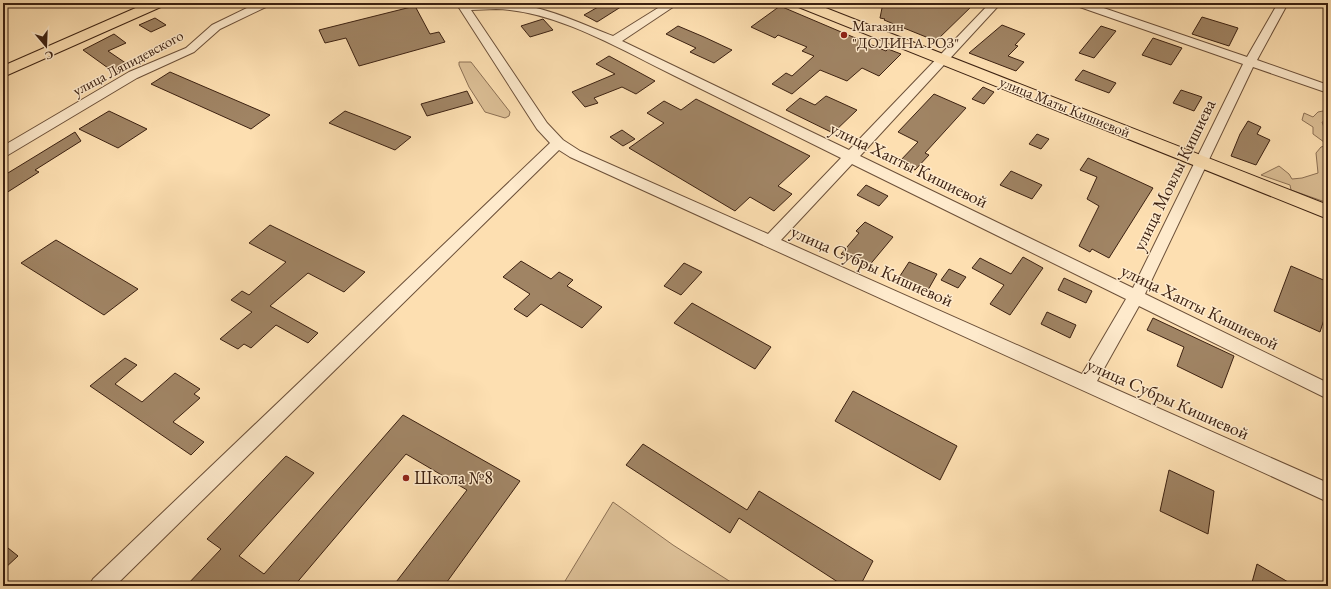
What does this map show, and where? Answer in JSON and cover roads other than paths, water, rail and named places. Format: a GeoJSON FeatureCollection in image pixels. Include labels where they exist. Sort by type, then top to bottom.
{"type":"FeatureCollection","features":[{"type":"Feature","properties":{"kind":"main road"},"geometry":{"type":"LineString","coordinates":[[3,72],[158,3]]}},
{"type":"Feature","properties":{"kind":"main road","name":"улица Маты Кишиевой"},"geometry":{"type":"LineString","coordinates":[[801,3],[1328,212]]}},
{"type":"Feature","properties":{"kind":"street","name":"улица Ляпидевского"},"geometry":{"type":"LineString","coordinates":[[3,152],[133,75],[190,50],[216,26],[266,3]]}},
{"type":"Feature","properties":{"kind":"street"},"geometry":{"type":"LineString","coordinates":[[614,41],[674,3]]}},
{"type":"Feature","properties":{"kind":"street"},"geometry":{"type":"LineString","coordinates":[[770,242],[996,3]]}},
{"type":"Feature","properties":{"kind":"street"},"geometry":{"type":"LineString","coordinates":[[1078,3],[1328,89]]}},
{"type":"Feature","properties":{"kind":"street","name":"улица Мовлы Кишиева"},"geometry":{"type":"LineString","coordinates":[[1086,384],[1136,297],[1250,62],[1283,3]]}},
{"type":"Feature","properties":{"kind":"street","name":"улица Хапты Кишиевой"},"geometry":{"type":"LineString","coordinates":[[462,5],[514,7],[536,11],[554,16],[614,41],[1328,391]]}},
{"type":"Feature","properties":{"kind":"street","name":"улица Субры Кишиевой"},"geometry":{"type":"LineString","coordinates":[[462,5],[542,126],[558,143],[575,154],[1328,493]]}},
{"type":"Feature","properties":{"kind":"street"},"geometry":{"type":"LineString","coordinates":[[100,586],[558,143]]}},
{"type":"Feature","properties":{"kind":"place","name":"Магазин \"ДОЛИНА РОЗ\""},"geometry":{"type":"Point","coordinates":[844,35]}},
{"type":"Feature","properties":{"kind":"place","name":"Школа №8"},"geometry":{"type":"Point","coordinates":[406,478]}}]}
